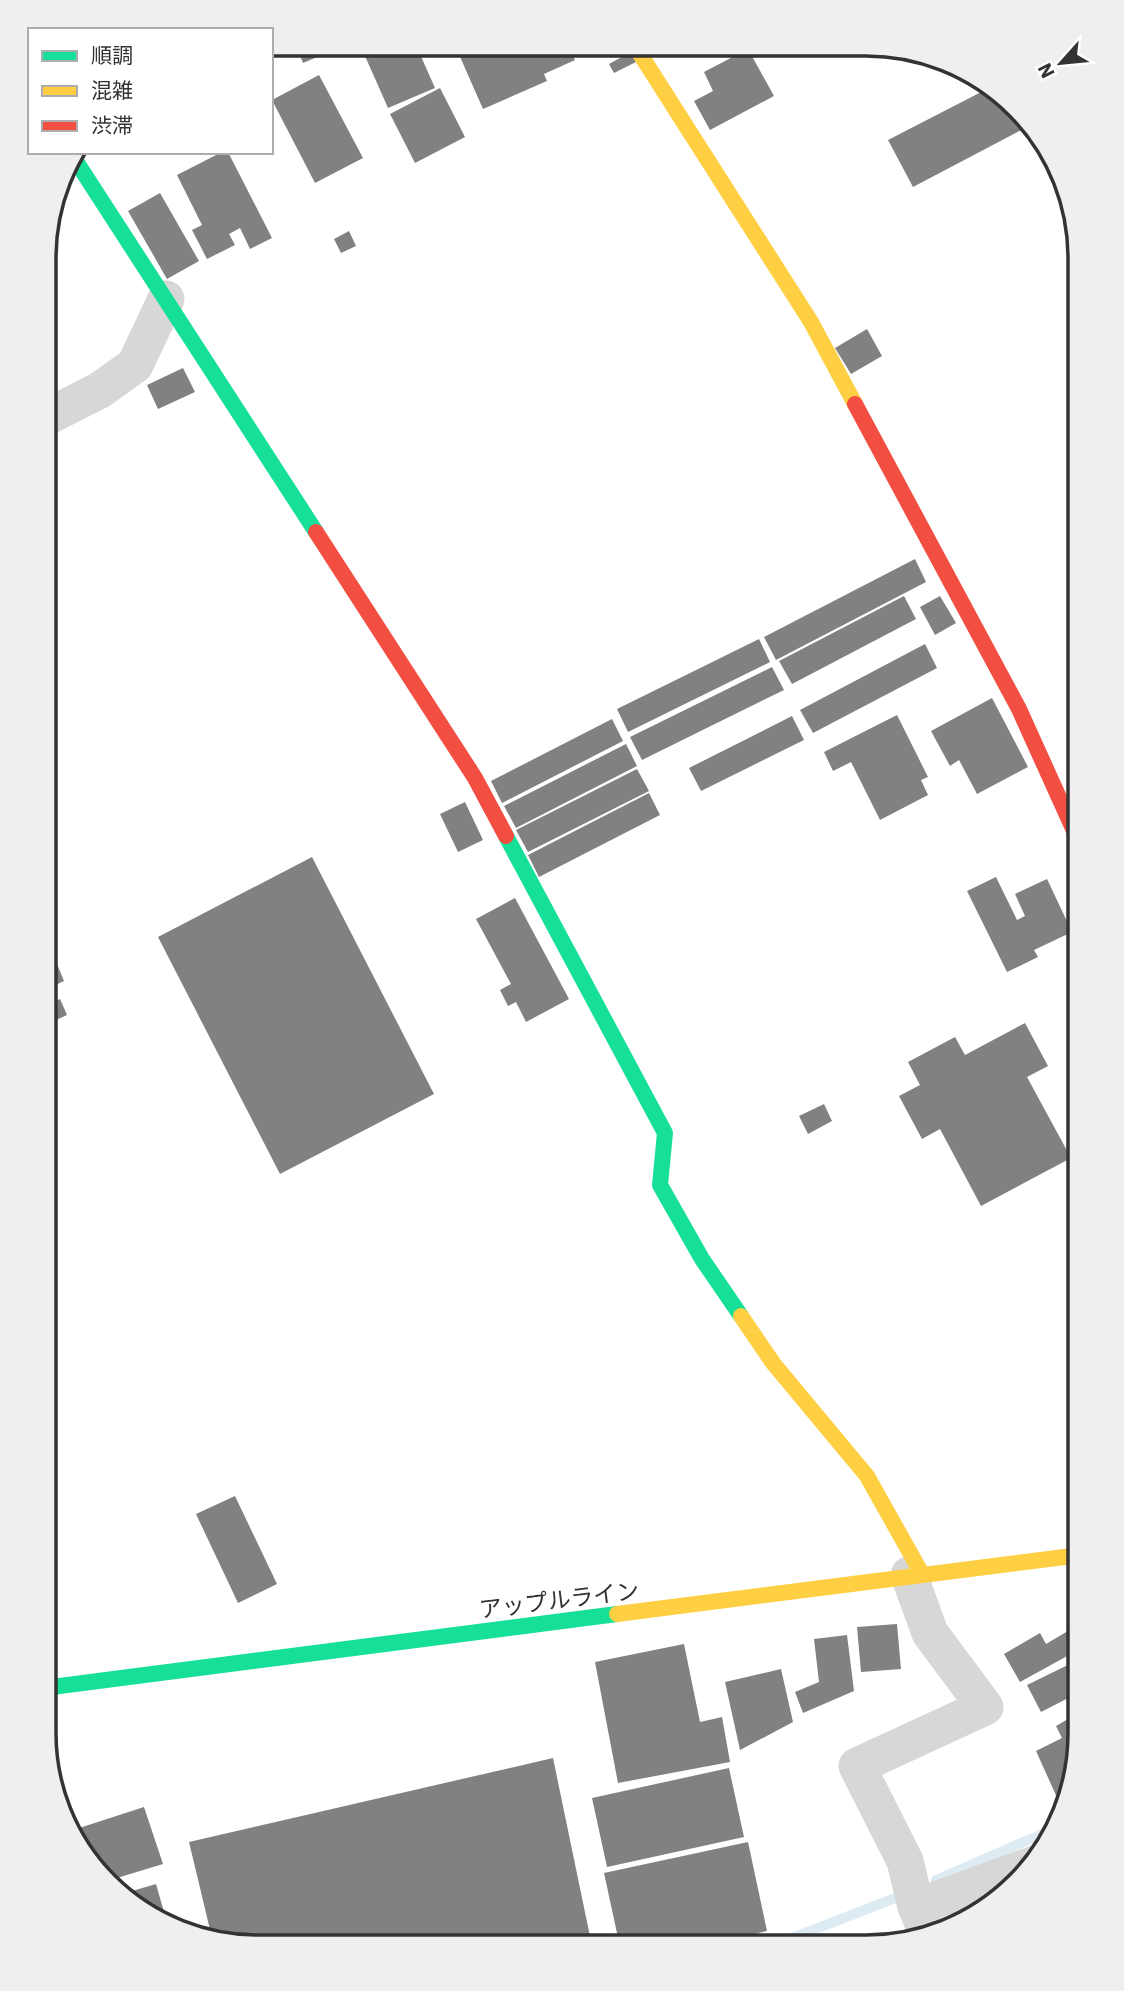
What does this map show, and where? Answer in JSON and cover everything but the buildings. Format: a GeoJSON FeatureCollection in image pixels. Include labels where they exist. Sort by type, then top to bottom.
{"type":"FeatureCollection","features":[{"type":"Feature","properties":{"kind":"main road"},"geometry":{"type":"LineString","coordinates":[[641,56],[811,322],[1019,709],[1068,817]]}},
{"type":"Feature","properties":{"kind":"main road"},"geometry":{"type":"LineString","coordinates":[[79,165],[475,778],[665,1133],[660,1185],[702,1259],[773,1363],[867,1476],[915,1574]]}},
{"type":"Feature","properties":{"kind":"main road","name":"アップルライン"},"geometry":{"type":"LineString","coordinates":[[56,1686],[1068,1556]]}},
{"type":"Feature","properties":{"kind":"street"},"geometry":{"type":"LineString","coordinates":[[56,412],[100,390],[135,365],[166,299]]}},
{"type":"Feature","properties":{"kind":"street"},"geometry":{"type":"LineString","coordinates":[[915,1574],[930,1633],[985,1707],[857,1766],[905,1861],[922,1922],[1005,1879]]}},
{"type":"Feature","properties":{"kind":"waterway"},"geometry":{"type":"LineString","coordinates":[[936,1880],[1041,1835]]}},
{"type":"Feature","properties":{"kind":"waterway"},"geometry":{"type":"LineString","coordinates":[[800,1935],[903,1895]]}},
{"type":"Feature","properties":{"kind":"traffic: fast"},"geometry":{"type":"LineString","coordinates":[[79,165],[316,532]]}},
{"type":"Feature","properties":{"kind":"traffic: fast"},"geometry":{"type":"LineString","coordinates":[[506,836],[665,1133],[660,1185],[702,1259],[741,1316]]}},
{"type":"Feature","properties":{"kind":"traffic: fast"},"geometry":{"type":"LineString","coordinates":[[56,1686],[617,1614]]}},
{"type":"Feature","properties":{"kind":"traffic: slow"},"geometry":{"type":"LineString","coordinates":[[641,56],[811,322],[855,404]]}},
{"type":"Feature","properties":{"kind":"traffic: slow"},"geometry":{"type":"LineString","coordinates":[[741,1316],[773,1363],[867,1476],[922,1574]]}},
{"type":"Feature","properties":{"kind":"traffic: slow"},"geometry":{"type":"LineString","coordinates":[[617,1614],[1068,1557]]}},
{"type":"Feature","properties":{"kind":"traffic: jam"},"geometry":{"type":"LineString","coordinates":[[855,404],[1019,709],[1068,817]]}},
{"type":"Feature","properties":{"kind":"traffic: jam"},"geometry":{"type":"LineString","coordinates":[[316,532],[475,778],[506,836]]}}]}
